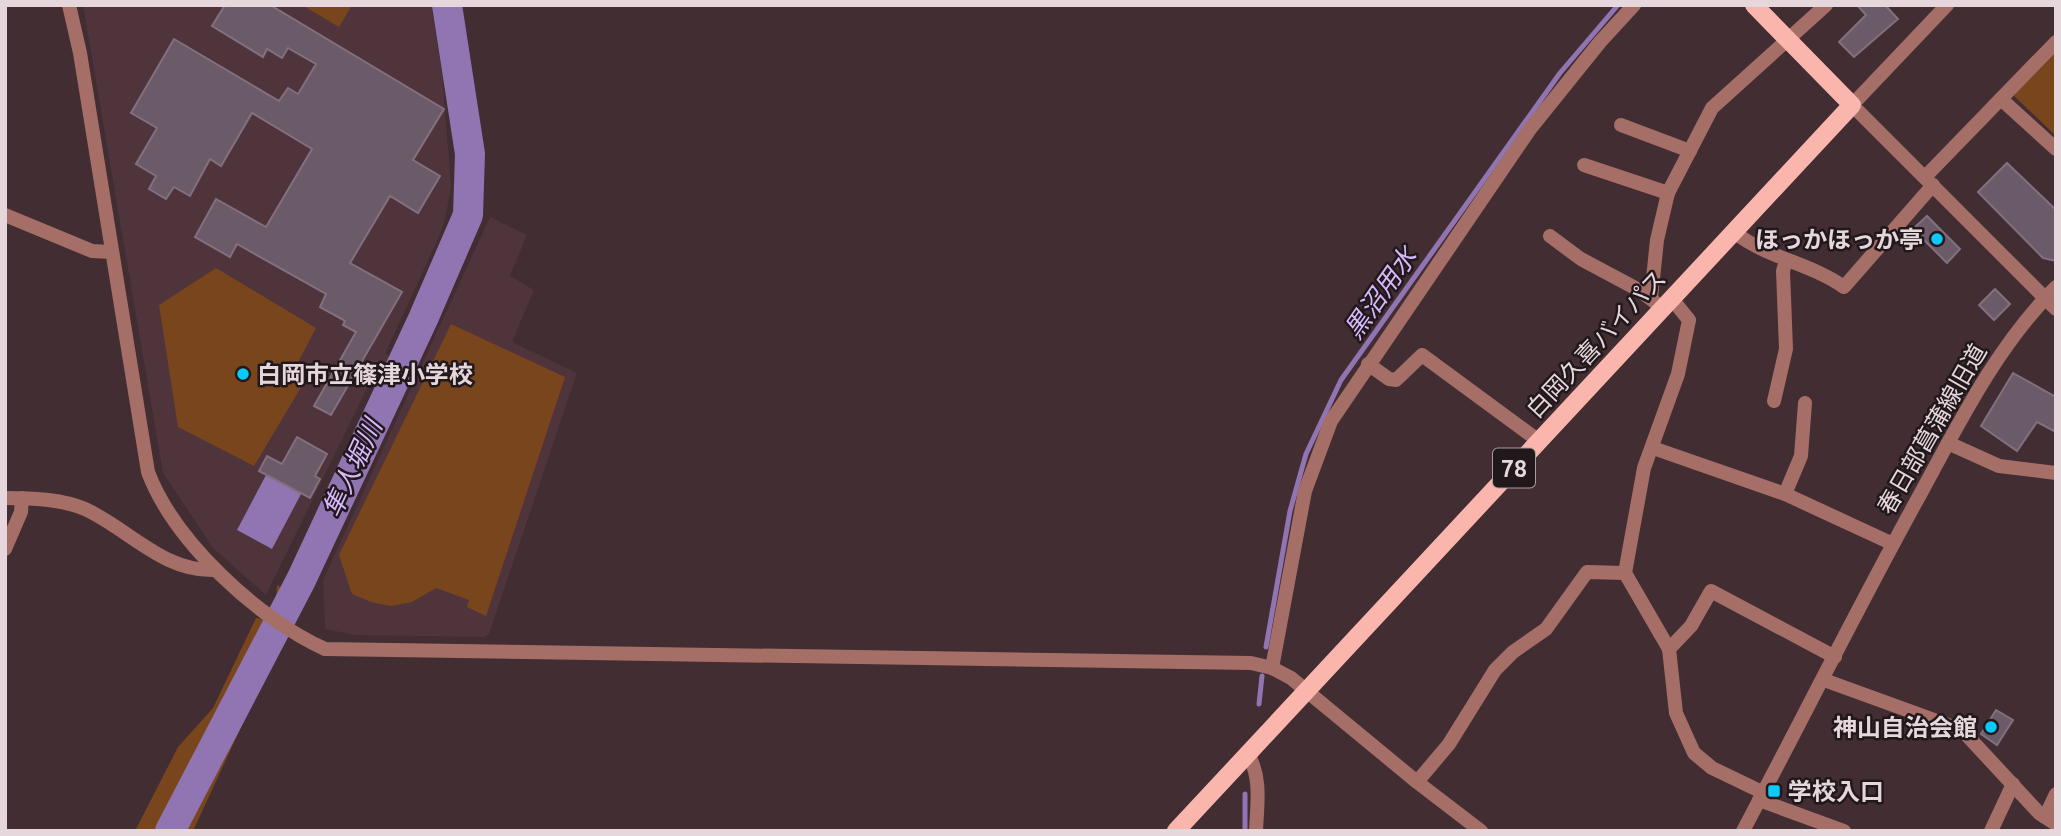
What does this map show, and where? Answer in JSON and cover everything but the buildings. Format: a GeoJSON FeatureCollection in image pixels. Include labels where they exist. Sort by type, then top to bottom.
{"type":"FeatureCollection","features":[{"type":"Feature","properties":{"kind":"main road"},"geometry":{"type":"LineString","coordinates":[[1754,5],[1852,105]]}},
{"type":"Feature","properties":{"kind":"main road","name":"白岡久喜バイパス"},"geometry":{"type":"LineString","coordinates":[[1176,831],[1539,441],[1662,302],[1734,232],[1852,105]]}},
{"type":"Feature","properties":{"kind":"street"},"geometry":{"type":"LineString","coordinates":[[69,5],[148,472],[168,513],[215,569],[290,631],[325,649],[1251,663],[1272,667],[1307,690],[1417,782],[1481,831]]}},
{"type":"Feature","properties":{"kind":"street"},"geometry":{"type":"LineString","coordinates":[[1272,667],[1305,491],[1331,421],[1367,364],[1530,129],[1600,42],[1634,5]]}},
{"type":"Feature","properties":{"kind":"street"},"geometry":{"type":"LineString","coordinates":[[1662,302],[1657,240],[1668,193],[1712,108],[1826,5]]}},
{"type":"Feature","properties":{"kind":"street"},"geometry":{"type":"LineString","coordinates":[[1947,5],[1852,105],[2056,309]]}},
{"type":"Feature","properties":{"kind":"street"},"geometry":{"type":"LineString","coordinates":[[1734,232],[1749,244],[1827,275],[1844,287],[1929,181],[2001,99],[2056,42]]}},
{"type":"Feature","properties":{"kind":"street"},"geometry":{"type":"LineString","coordinates":[[2001,99],[2056,149]]}},
{"type":"Feature","properties":{"kind":"street"},"geometry":{"type":"LineString","coordinates":[[1621,125],[1690,151]]}},
{"type":"Feature","properties":{"kind":"street"},"geometry":{"type":"LineString","coordinates":[[1584,165],[1668,193]]}},
{"type":"Feature","properties":{"kind":"street"},"geometry":{"type":"LineString","coordinates":[[5,215],[92,251],[111,252]]}},
{"type":"Feature","properties":{"kind":"street"},"geometry":{"type":"LineString","coordinates":[[1550,236],[1581,259],[1662,302],[1689,320],[1678,374],[1644,468],[1625,573],[1669,649],[1676,713],[1694,753],[1712,768],[1762,797],[1844,831]]}},
{"type":"Feature","properties":{"kind":"street"},"geometry":{"type":"LineString","coordinates":[[1774,401],[1786,349],[1783,271],[1786,260]]}},
{"type":"Feature","properties":{"kind":"street","name":"春日部菖蒲線旧道"},"geometry":{"type":"LineString","coordinates":[[1743,831],[1948,443],[2000,354],[2056,287]]}},
{"type":"Feature","properties":{"kind":"street"},"geometry":{"type":"LineString","coordinates":[[1367,364],[1389,379],[1396,380],[1422,355],[1539,441]]}},
{"type":"Feature","properties":{"kind":"street"},"geometry":{"type":"LineString","coordinates":[[1785,494],[1801,456],[1805,403]]}},
{"type":"Feature","properties":{"kind":"street"},"geometry":{"type":"LineString","coordinates":[[1948,443],[1999,466],[2056,473]]}},
{"type":"Feature","properties":{"kind":"street"},"geometry":{"type":"LineString","coordinates":[[1653,448],[1785,494],[1893,544]]}},
{"type":"Feature","properties":{"kind":"street"},"geometry":{"type":"LineString","coordinates":[[5,498],[22,498],[83,508],[165,558],[203,570],[215,569]]}},
{"type":"Feature","properties":{"kind":"street"},"geometry":{"type":"LineString","coordinates":[[5,549],[21,512],[22,498]]}},
{"type":"Feature","properties":{"kind":"street"},"geometry":{"type":"LineString","coordinates":[[1417,782],[1449,744],[1496,670],[1513,652],[1546,629],[1587,572],[1625,573]]}},
{"type":"Feature","properties":{"kind":"street"},"geometry":{"type":"LineString","coordinates":[[1669,649],[1691,626],[1711,591],[1835,657]]}},
{"type":"Feature","properties":{"kind":"street"},"geometry":{"type":"LineString","coordinates":[[1824,680],[1962,730],[2050,820]]}},
{"type":"Feature","properties":{"kind":"street"},"geometry":{"type":"LineString","coordinates":[[1248,754],[1255,767],[1257,779],[1256,831]]}},
{"type":"Feature","properties":{"kind":"street"},"geometry":{"type":"LineString","coordinates":[[1991,831],[2012,784]]}},
{"type":"Feature","properties":{"kind":"street"},"geometry":{"type":"LineString","coordinates":[[2050,820],[2056,794]]}},
{"type":"Feature","properties":{"kind":"shaded area"},"geometry":{"type":"Polygon","coordinates":[[[83,5],[431,5],[442,74],[451,184],[446,217],[438,239],[385,354],[419,371],[490,217],[527,235],[510,276],[534,290],[512,342],[577,373],[489,634],[484,637],[355,635],[325,629],[323,580],[416,377],[381,360],[266,595],[213,548],[163,473],[83,5]]]}},
{"type":"Feature","properties":{"kind":"shaded area"},"geometry":{"type":"Polygon","coordinates":[[[302,5],[352,5],[339,27],[302,5]]]}},
{"type":"Feature","properties":{"kind":"shaded area"},"geometry":{"type":"Polygon","coordinates":[[[2056,49],[2056,136],[2013,95],[2056,49]]]}},
{"type":"Feature","properties":{"kind":"shaded area"},"geometry":{"type":"Polygon","coordinates":[[[216,268],[316,328],[294,370],[306,379],[254,466],[178,427],[159,305],[216,268]]]}},
{"type":"Feature","properties":{"kind":"shaded area"},"geometry":{"type":"Polygon","coordinates":[[[451,324],[565,377],[486,616],[467,607],[469,600],[436,588],[412,602],[391,606],[371,602],[352,594],[339,555],[451,324]]]}},
{"type":"Feature","properties":{"kind":"shaded area"},"geometry":{"type":"Polygon","coordinates":[[[266,475],[301,494],[272,549],[237,530],[266,475]]]}},
{"type":"Feature","properties":{"kind":"shaded area"},"geometry":{"type":"Polygon","coordinates":[[[277,585],[300,600],[193,831],[135,831],[178,747],[213,708],[256,618],[263,619],[276,601],[277,585]]]}},
{"type":"Feature","properties":{"kind":"waterway","name":"隼人堀川"},"geometry":{"type":"LineString","coordinates":[[170,831],[301,580],[423,319],[468,215],[470,154],[447,5]]}},
{"type":"Feature","properties":{"kind":"waterway","name":"黒沼用水"},"geometry":{"type":"LineString","coordinates":[[1266,647],[1290,511],[1306,454],[1341,380],[1560,73],[1618,5]]}},
{"type":"Feature","properties":{"kind":"waterway","name":"黒沼用水"},"geometry":{"type":"LineString","coordinates":[[1259,704],[1262,676]]}},
{"type":"Feature","properties":{"kind":"waterway","name":"黒沼用水"},"geometry":{"type":"LineString","coordinates":[[1245,794],[1245,831]]}},
{"type":"Feature","properties":{"kind":"place","name":"ほっかほっか亭"},"geometry":{"type":"Point","coordinates":[1937,239]}},
{"type":"Feature","properties":{"kind":"place","name":"白岡市立篠津小学校"},"geometry":{"type":"Point","coordinates":[243,374]}},
{"type":"Feature","properties":{"kind":"place","name":"神山自治会館"},"geometry":{"type":"Point","coordinates":[1991,727]}},
{"type":"Feature","properties":{"kind":"place","name":"学校入口"},"geometry":{"type":"Point","coordinates":[1774,791]}}]}
